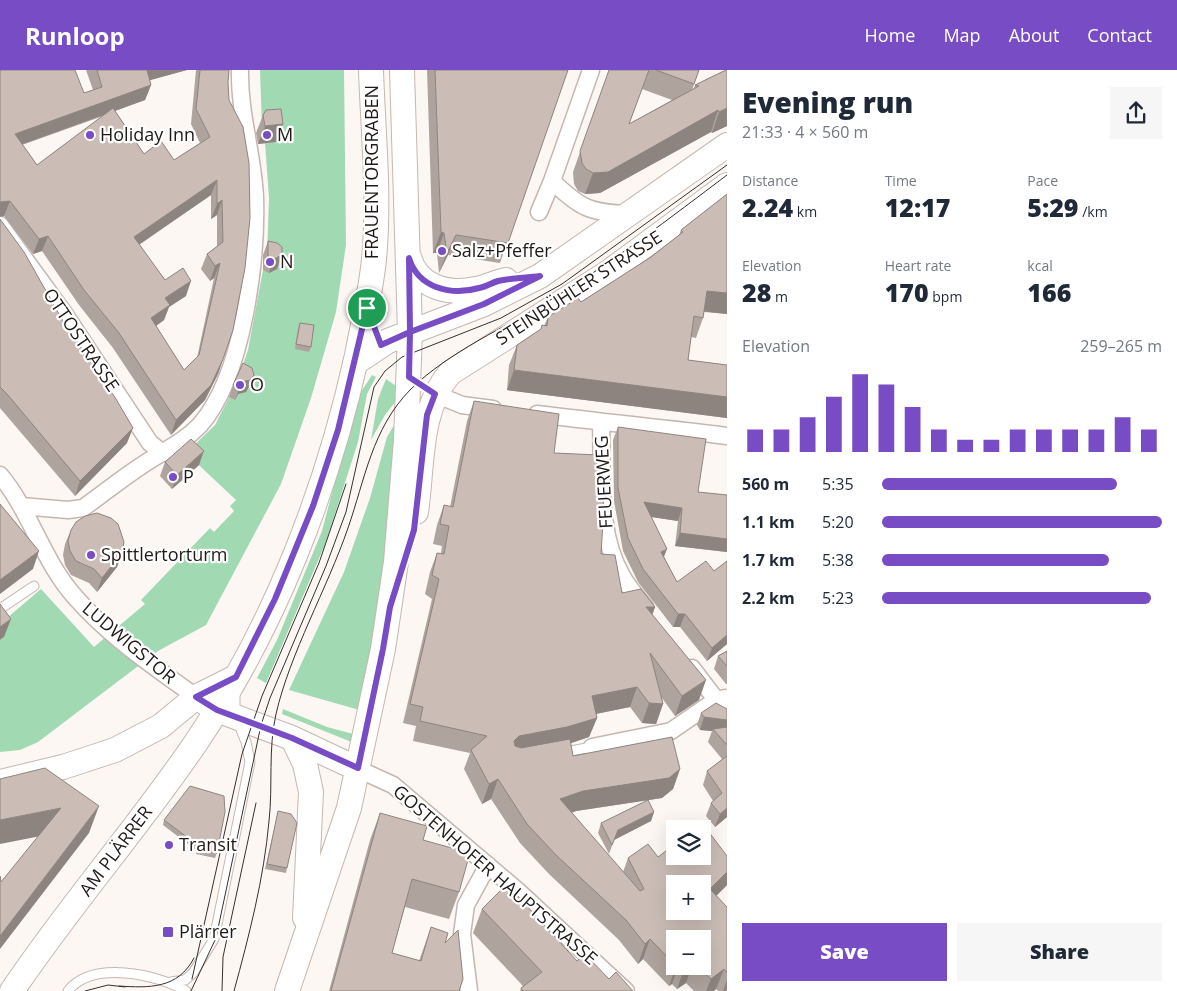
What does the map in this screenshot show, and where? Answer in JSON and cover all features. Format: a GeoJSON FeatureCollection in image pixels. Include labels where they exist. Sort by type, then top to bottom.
{"type":"FeatureCollection","features":[{"type":"Feature","properties":{"kind":"main road","name":"FRAUENTORGRABEN"},"geometry":{"type":"LineString","coordinates":[[313,506],[338,430],[355,364],[367,308],[374,257],[376,223],[371,70]]}},
{"type":"Feature","properties":{"kind":"main road","name":"FRAUENTORGRABEN"},"geometry":{"type":"LineString","coordinates":[[402,70],[410,332]]}},
{"type":"Feature","properties":{"kind":"main road","name":"STEINBÜHLER STRASSE"},"geometry":{"type":"LineString","coordinates":[[355,364],[381,345],[490,301],[540,276],[727,145]]}},
{"type":"Feature","properties":{"kind":"main road","name":"STEINBÜHLER STRASSE"},"geometry":{"type":"LineString","coordinates":[[435,394],[450,373],[459,366],[606,274],[727,185]]}},
{"type":"Feature","properties":{"kind":"main road","name":"STEINBÜHLER STRASSE"},"geometry":{"type":"LineString","coordinates":[[409,258],[412,268],[420,278],[428,284],[448,290],[472,290],[497,282],[540,276]]}},
{"type":"Feature","properties":{"kind":"main road"},"geometry":{"type":"LineString","coordinates":[[367,308],[381,345],[409,377],[435,394],[427,415],[414,530],[390,607]]}},
{"type":"Feature","properties":{"kind":"main road"},"geometry":{"type":"LineString","coordinates":[[287,991],[342,830],[358,768],[383,649],[390,607],[401,507],[410,332]]}},
{"type":"Feature","properties":{"kind":"main road","name":"AM PLÄRRER"},"geometry":{"type":"LineString","coordinates":[[12,991],[168,780],[226,712],[236,677],[275,599],[313,506]]}},
{"type":"Feature","properties":{"kind":"main road"},"geometry":{"type":"LineString","coordinates":[[0,782],[99,757],[115,750],[167,722],[196,697],[236,677]]}},
{"type":"Feature","properties":{"kind":"main road"},"geometry":{"type":"LineString","coordinates":[[196,697],[226,712],[294,738],[358,768]]}},
{"type":"Feature","properties":{"kind":"main road"},"geometry":{"type":"LineString","coordinates":[[294,738],[305,764],[311,792],[304,939]]}},
{"type":"Feature","properties":{"kind":"street"},"geometry":{"type":"LineString","coordinates":[[21,506],[68,510],[83,508],[192,432],[222,393],[237,347],[255,257],[255,197],[249,141],[241,105],[240,70]]}},
{"type":"Feature","properties":{"kind":"street"},"geometry":{"type":"LineString","coordinates":[[539,212],[552,181],[591,70]]}},
{"type":"Feature","properties":{"kind":"street"},"geometry":{"type":"LineString","coordinates":[[552,181],[578,205],[597,212],[629,214]]}},
{"type":"Feature","properties":{"kind":"street","name":"OTTOSTRASSE"},"geometry":{"type":"LineString","coordinates":[[0,225],[64,313],[150,443],[163,452]]}},
{"type":"Feature","properties":{"kind":"street"},"geometry":{"type":"LineString","coordinates":[[435,394],[462,405],[601,423],[622,422],[727,436]]}},
{"type":"Feature","properties":{"kind":"street","name":"FEUERWEG"},"geometry":{"type":"LineString","coordinates":[[601,423],[604,522],[610,546],[622,578],[658,624]]}},
{"type":"Feature","properties":{"kind":"street","name":"LUDWIGSTOR"},"geometry":{"type":"LineString","coordinates":[[0,476],[21,506],[53,566],[75,598],[145,660],[196,697]]}},
{"type":"Feature","properties":{"kind":"street"},"geometry":{"type":"LineString","coordinates":[[681,654],[722,699],[727,714]]}},
{"type":"Feature","properties":{"kind":"street"},"geometry":{"type":"LineString","coordinates":[[592,747],[671,731],[722,699]]}},
{"type":"Feature","properties":{"kind":"street","name":"GOSTENHOFER HAUPTSTRASSE"},"geometry":{"type":"LineString","coordinates":[[358,768],[393,785],[488,865],[626,991]]}},
{"type":"Feature","properties":{"kind":"street"},"geometry":{"type":"LineString","coordinates":[[469,991],[462,934],[466,905],[488,865]]}},
{"type":"Feature","properties":{"kind":"lane"},"geometry":{"type":"LineString","coordinates":[[0,609],[34,586]]}},
{"type":"Feature","properties":{"kind":"lane"},"geometry":{"type":"LineString","coordinates":[[171,982],[185,980],[193,973],[214,939],[250,762],[246,742],[226,712]]}},
{"type":"Feature","properties":{"kind":"lane"},"geometry":{"type":"LineString","coordinates":[[548,755],[592,747]]}},
{"type":"Feature","properties":{"kind":"lane"},"geometry":{"type":"LineString","coordinates":[[68,991],[72,986],[90,976],[107,972],[154,977],[171,982],[186,991]]}},
{"type":"Feature","properties":{"kind":"green space"},"geometry":{"type":"Polygon","coordinates":[[[260,70],[344,70],[346,245],[336,312],[311,398],[281,484],[206,625],[158,651],[38,742],[20,750],[0,752],[0,640],[4,637],[0,624],[41,589],[94,647],[145,604],[141,600],[210,528],[214,532],[234,511],[230,506],[236,500],[186,453],[215,425],[233,390],[242,393],[248,390],[249,387],[239,376],[248,350],[263,270],[266,271],[277,261],[267,256],[269,198],[265,143],[276,142],[262,128],[260,70]]]}},
{"type":"Feature","properties":{"kind":"green space"},"geometry":{"type":"Polygon","coordinates":[[[372,375],[376,377],[367,394],[358,442],[326,542],[266,683],[257,678],[277,640],[322,531],[357,398],[372,375]]]}},
{"type":"Feature","properties":{"kind":"green space"},"geometry":{"type":"Polygon","coordinates":[[[386,379],[399,388],[399,397],[385,415],[371,440],[378,399],[386,379]]]}},
{"type":"Feature","properties":{"kind":"green space"},"geometry":{"type":"Polygon","coordinates":[[[399,417],[396,480],[363,711],[289,690],[344,572],[370,498],[387,437],[399,417]]]}},
{"type":"Feature","properties":{"kind":"green space"},"geometry":{"type":"Polygon","coordinates":[[[283,709],[327,727],[357,735],[354,743],[282,714],[283,709]]]}},
{"type":"Feature","properties":{"kind":"building"},"geometry":{"type":"Polygon","coordinates":[[[0,70],[75,70],[84,93],[102,87],[97,70],[147,70],[151,85],[15,134],[37,165],[113,108],[144,154],[161,141],[174,160],[210,137],[196,109],[200,70],[229,70],[229,100],[243,127],[249,163],[250,218],[245,268],[233,330],[223,359],[211,385],[176,420],[119,333],[84,290],[48,236],[39,239],[10,201],[0,202],[0,70]],[[217,180],[134,237],[165,280],[183,268],[191,281],[165,298],[170,305],[151,318],[184,370],[199,355],[220,263],[215,266],[207,254],[223,242],[222,200],[217,204],[217,180]]]}},
{"type":"Feature","properties":{"kind":"building"},"geometry":{"type":"Polygon","coordinates":[[[435,70],[568,70],[508,243],[456,235],[447,253],[444,233],[441,232],[435,70]]]}},
{"type":"Feature","properties":{"kind":"building"},"geometry":{"type":"Polygon","coordinates":[[[609,70],[649,70],[629,124],[699,86],[695,85],[726,70],[727,108],[719,112],[718,110],[608,172],[593,173],[586,169],[582,163],[580,151],[609,70]]]}},
{"type":"Feature","properties":{"kind":"building"},"geometry":{"type":"Polygon","coordinates":[[[656,70],[699,70],[694,84],[656,70]]]}},
{"type":"Feature","properties":{"kind":"building"},"geometry":{"type":"Polygon","coordinates":[[[281,109],[283,124],[265,126],[263,115],[266,110],[281,109]]]}},
{"type":"Feature","properties":{"kind":"building"},"geometry":{"type":"Polygon","coordinates":[[[727,194],[727,293],[707,291],[703,318],[694,316],[688,360],[727,365],[727,397],[514,370],[517,345],[541,329],[542,325],[547,326],[548,317],[578,298],[581,302],[651,257],[683,232],[681,230],[727,194]]]}},
{"type":"Feature","properties":{"kind":"building"},"geometry":{"type":"Polygon","coordinates":[[[0,219],[24,252],[63,321],[116,399],[133,428],[80,481],[0,387],[0,219]]]}},
{"type":"Feature","properties":{"kind":"building"},"geometry":{"type":"Polygon","coordinates":[[[268,241],[277,243],[282,247],[282,255],[274,259],[268,256],[268,241]]]}},
{"type":"Feature","properties":{"kind":"building"},"geometry":{"type":"Polygon","coordinates":[[[300,323],[314,325],[311,347],[296,344],[300,323]]]}},
{"type":"Feature","properties":{"kind":"building"},"geometry":{"type":"Polygon","coordinates":[[[243,363],[252,368],[254,375],[250,380],[242,382],[240,388],[233,385],[243,363]]]}},
{"type":"Feature","properties":{"kind":"building"},"geometry":{"type":"Polygon","coordinates":[[[474,401],[559,414],[554,453],[599,455],[604,506],[601,554],[615,555],[622,593],[641,589],[655,607],[646,607],[706,680],[682,696],[650,653],[663,704],[649,703],[637,687],[592,696],[597,718],[567,727],[519,736],[514,741],[515,746],[521,748],[570,739],[573,756],[672,737],[680,769],[669,778],[583,791],[560,799],[640,891],[644,889],[628,858],[648,844],[658,857],[666,851],[666,865],[711,865],[711,835],[727,856],[727,872],[711,888],[711,875],[666,875],[666,920],[711,920],[711,890],[727,907],[727,973],[724,969],[711,979],[706,975],[711,975],[711,930],[666,930],[666,956],[650,939],[645,944],[626,920],[556,855],[527,824],[498,779],[489,784],[471,750],[487,736],[420,721],[423,707],[410,704],[439,579],[432,575],[437,553],[444,554],[449,526],[440,524],[444,505],[453,507],[474,401]]]}},
{"type":"Feature","properties":{"kind":"building"},"geometry":{"type":"Polygon","coordinates":[[[618,427],[706,439],[698,492],[727,495],[727,539],[680,533],[682,508],[644,502],[667,549],[661,552],[677,582],[706,561],[714,571],[727,561],[727,635],[712,648],[685,614],[678,614],[643,569],[628,538],[618,488],[618,427]]]}},
{"type":"Feature","properties":{"kind":"building"},"geometry":{"type":"Polygon","coordinates":[[[191,439],[204,451],[177,475],[165,462],[191,439]]]}},
{"type":"Feature","properties":{"kind":"building"},"geometry":{"type":"Polygon","coordinates":[[[0,504],[39,551],[0,580],[0,504]]]}},
{"type":"Feature","properties":{"kind":"building","name":"Spittlertorturm"},"geometry":{"type":"Polygon","coordinates":[[[97,513],[111,518],[118,524],[124,542],[122,553],[102,578],[94,569],[76,561],[70,551],[68,541],[71,530],[76,522],[85,516],[97,513]]]}},
{"type":"Feature","properties":{"kind":"building"},"geometry":{"type":"Polygon","coordinates":[[[0,604],[11,619],[0,627],[0,604]]]}},
{"type":"Feature","properties":{"kind":"building"},"geometry":{"type":"Polygon","coordinates":[[[727,651],[727,666],[718,656],[727,651]]]}},
{"type":"Feature","properties":{"kind":"building"},"geometry":{"type":"Polygon","coordinates":[[[716,703],[727,709],[727,720],[704,717],[701,713],[716,703]]]}},
{"type":"Feature","properties":{"kind":"building"},"geometry":{"type":"Polygon","coordinates":[[[727,727],[727,745],[713,729],[727,727]]]}},
{"type":"Feature","properties":{"kind":"building"},"geometry":{"type":"Polygon","coordinates":[[[727,756],[727,808],[720,814],[711,803],[722,793],[707,771],[727,756]]]}},
{"type":"Feature","properties":{"kind":"building"},"geometry":{"type":"Polygon","coordinates":[[[45,768],[99,806],[0,936],[0,876],[1,882],[61,808],[0,820],[0,779],[45,768]]]}},
{"type":"Feature","properties":{"kind":"building"},"geometry":{"type":"Polygon","coordinates":[[[190,786],[224,796],[225,812],[217,853],[198,849],[199,846],[164,820],[190,786]]]}},
{"type":"Feature","properties":{"kind":"building"},"geometry":{"type":"Polygon","coordinates":[[[648,800],[654,812],[618,830],[612,845],[601,823],[648,800]]]}},
{"type":"Feature","properties":{"kind":"building"},"geometry":{"type":"Polygon","coordinates":[[[278,811],[291,814],[297,823],[287,868],[267,864],[278,811]]]}},
{"type":"Feature","properties":{"kind":"building"},"geometry":{"type":"Polygon","coordinates":[[[380,813],[427,826],[423,840],[470,853],[459,892],[412,879],[392,953],[421,961],[431,927],[448,933],[445,943],[458,930],[463,979],[459,991],[331,991],[380,813]]]}},
{"type":"Feature","properties":{"kind":"building"},"geometry":{"type":"Polygon","coordinates":[[[507,884],[577,961],[585,954],[609,979],[616,972],[633,991],[523,991],[521,988],[542,972],[482,909],[507,884]]]}},
{"type":"Feature","properties":{"kind":"tram line"},"geometry":{"type":"LineString","coordinates":[[191,991],[216,938],[261,725],[270,698],[326,566],[346,512],[374,387],[385,371],[402,357],[501,318],[562,284],[727,165]]}},
{"type":"Feature","properties":{"kind":"tram line"},"geometry":{"type":"LineString","coordinates":[[234,991],[264,864],[270,808],[272,741],[282,691],[299,644],[348,528],[371,455],[387,421],[397,405],[425,376],[460,352],[552,299],[597,270],[727,175]]}},
{"type":"Feature","properties":{"kind":"tram line"},"geometry":{"type":"LineString","coordinates":[[192,979],[242,754],[262,696],[319,563],[346,484]]}},
{"type":"Feature","properties":{"kind":"tram line"},"geometry":{"type":"LineString","coordinates":[[222,991],[223,957],[256,803]]}},
{"type":"Feature","properties":{"kind":"tram line"},"geometry":{"type":"LineString","coordinates":[[119,986],[152,986],[171,981],[180,976],[194,958]]}},
{"type":"Feature","properties":{"kind":"tram line"},"geometry":{"type":"LineString","coordinates":[[85,991],[108,985],[125,987]]}},
{"type":"Feature","properties":{"kind":"place","name":"Holiday Inn"},"geometry":{"type":"Point","coordinates":[90,135]}},
{"type":"Feature","properties":{"kind":"place","name":"M"},"geometry":{"type":"Point","coordinates":[267,135]}},
{"type":"Feature","properties":{"kind":"place","name":"Salz+Pfeffer"},"geometry":{"type":"Point","coordinates":[442,251]}},
{"type":"Feature","properties":{"kind":"place","name":"N"},"geometry":{"type":"Point","coordinates":[270,262]}},
{"type":"Feature","properties":{"kind":"place","name":"O"},"geometry":{"type":"Point","coordinates":[240,385]}},
{"type":"Feature","properties":{"kind":"place","name":"P"},"geometry":{"type":"Point","coordinates":[173,477]}},
{"type":"Feature","properties":{"kind":"place","name":"Spittlertorturm"},"geometry":{"type":"Point","coordinates":[91,555]}},
{"type":"Feature","properties":{"kind":"place","name":"Transit"},"geometry":{"type":"Point","coordinates":[169,845]}},
{"type":"Feature","properties":{"kind":"place","name":"Plärrer"},"geometry":{"type":"Point","coordinates":[168,932]}},
{"type":"Feature","properties":{"kind":"route"},"geometry":{"type":"LineString","coordinates":[[367,308],[338,430],[302,536],[275,599],[236,677],[196,697],[217,710],[252,721],[358,768],[368,726],[390,607],[414,530],[427,415],[435,394],[409,377],[410,332],[441,322],[484,304],[540,276],[497,282],[472,290],[448,290],[428,284],[420,278],[412,268],[409,258],[410,332],[381,345],[367,308]]}}]}
